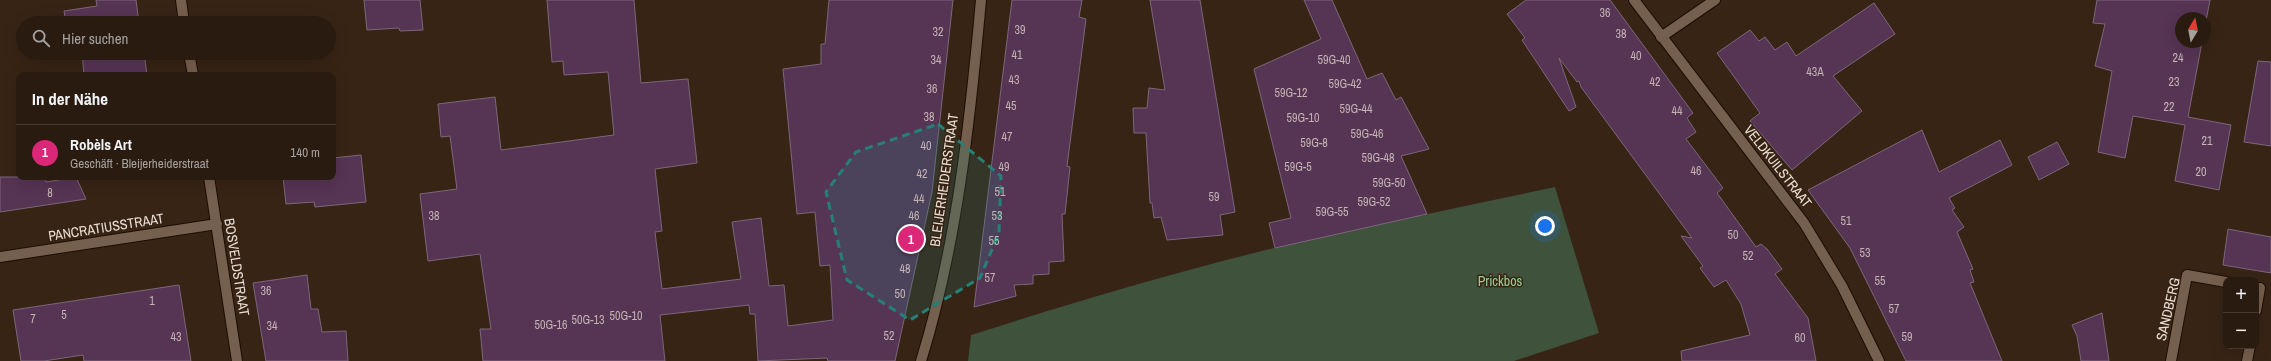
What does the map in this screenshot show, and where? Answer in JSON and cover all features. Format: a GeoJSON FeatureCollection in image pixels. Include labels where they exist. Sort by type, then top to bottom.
{"type":"FeatureCollection","features":[{"type":"Feature","properties":{"kind":"street"},"geometry":{"type":"LineString","coordinates":[[180,0],[183,16]]}},
{"type":"Feature","properties":{"kind":"street","name":"BLEIJERHEIDERSTRAAT"},"geometry":{"type":"LineString","coordinates":[[921,361],[936,312],[953,228],[966,135],[981,0]]}},
{"type":"Feature","properties":{"kind":"street","name":"VELDKUILSTRAAT"},"geometry":{"type":"LineString","coordinates":[[1634,0],[1804,223],[1842,286],[1879,361]]}},
{"type":"Feature","properties":{"kind":"street"},"geometry":{"type":"LineString","coordinates":[[1661,37],[1715,0]]}},
{"type":"Feature","properties":{"kind":"street"},"geometry":{"type":"LineString","coordinates":[[190,60],[192,72]]}},
{"type":"Feature","properties":{"kind":"street","name":"BOSVELDSTRAAT"},"geometry":{"type":"LineString","coordinates":[[210,180],[237,361]]}},
{"type":"Feature","properties":{"kind":"street","name":"PANCRATIUSSTRAAT"},"geometry":{"type":"LineString","coordinates":[[0,257],[217,224]]}},
{"type":"Feature","properties":{"kind":"street","name":"SANDBERG"},"geometry":{"type":"LineString","coordinates":[[2170,361],[2187,275],[2223,281]]}},
{"type":"Feature","properties":{"kind":"street"},"geometry":{"type":"LineString","coordinates":[[2247,361],[2249,349]]}},
{"type":"Feature","properties":{"kind":"highlighted area"},"geometry":{"type":"Polygon","coordinates":[[[938,124],[1001,176],[999,233],[980,278],[910,320],[847,280],[826,192],[856,152],[938,124]]]}},
{"type":"Feature","properties":{"kind":"green space","name":"Prickbos"},"geometry":{"type":"Polygon","coordinates":[[[1555,187],[1599,333],[1514,361],[968,361],[971,335],[1084,300],[1274,248],[1555,187]]]}},
{"type":"Feature","properties":{"kind":"building"},"geometry":{"type":"Polygon","coordinates":[[[96,0],[136,0],[138,16],[65,16],[64,11],[97,6],[96,0]]]}},
{"type":"Feature","properties":{"kind":"building"},"geometry":{"type":"Polygon","coordinates":[[[364,0],[420,0],[423,30],[400,31],[399,28],[367,30],[364,0]]]}},
{"type":"Feature","properties":{"kind":"building"},"geometry":{"type":"Polygon","coordinates":[[[547,0],[634,0],[641,83],[688,79],[697,163],[655,169],[662,231],[655,232],[662,289],[741,279],[732,222],[761,218],[769,286],[784,285],[788,326],[833,320],[830,265],[820,266],[815,212],[797,214],[783,69],[821,64],[821,44],[825,44],[829,0],[953,0],[932,192],[895,361],[828,361],[827,358],[758,361],[755,314],[750,314],[749,305],[660,315],[665,361],[483,361],[480,329],[491,329],[480,254],[428,261],[420,194],[457,189],[450,136],[441,137],[438,104],[495,97],[501,150],[614,135],[608,72],[564,75],[563,61],[552,62],[547,0]]]}},
{"type":"Feature","properties":{"kind":"building"},"geometry":{"type":"Polygon","coordinates":[[[1012,0],[1082,0],[1079,17],[1086,19],[1067,166],[1070,167],[1065,214],[1062,214],[1064,261],[1049,262],[1049,274],[1033,275],[1033,284],[1014,285],[1016,296],[974,307],[1012,0]]]}},
{"type":"Feature","properties":{"kind":"building"},"geometry":{"type":"Polygon","coordinates":[[[1150,0],[1200,0],[1235,212],[1220,215],[1223,235],[1167,240],[1161,217],[1154,218],[1152,203],[1150,203],[1146,133],[1134,133],[1133,108],[1147,108],[1149,88],[1165,90],[1150,0]]]}},
{"type":"Feature","properties":{"kind":"building"},"geometry":{"type":"Polygon","coordinates":[[[1304,0],[1332,0],[1367,79],[1382,73],[1396,100],[1401,97],[1429,149],[1401,156],[1427,214],[1275,248],[1269,223],[1291,218],[1254,69],[1321,39],[1304,0]]]}},
{"type":"Feature","properties":{"kind":"building"},"geometry":{"type":"Polygon","coordinates":[[[1526,0],[1610,0],[1693,113],[1687,118],[1696,132],[1686,139],[1723,188],[1717,193],[1756,247],[1761,244],[1767,249],[1782,269],[1775,274],[1808,318],[1816,361],[1682,361],[1681,351],[1750,335],[1741,304],[1726,280],[1714,287],[1700,268],[1703,266],[1681,236],[1692,238],[1581,87],[1579,81],[1577,82],[1559,58],[1576,107],[1569,111],[1522,40],[1525,38],[1507,14],[1526,0]]]}},
{"type":"Feature","properties":{"kind":"building"},"geometry":{"type":"Polygon","coordinates":[[[2097,0],[2210,0],[2208,12],[2175,12],[2175,48],[2201,48],[2188,117],[2231,125],[2219,190],[2175,181],[2185,125],[2133,116],[2125,158],[2098,152],[2112,71],[2095,66],[2105,24],[2093,23],[2097,0]]]}},
{"type":"Feature","properties":{"kind":"building"},"geometry":{"type":"Polygon","coordinates":[[[1874,3],[1895,34],[1833,76],[1862,111],[1792,170],[1750,121],[1760,113],[1717,53],[1750,30],[1759,41],[1765,37],[1775,50],[1787,42],[1796,56],[1874,3]]]}},
{"type":"Feature","properties":{"kind":"building"},"geometry":{"type":"Polygon","coordinates":[[[83,60],[145,60],[147,72],[84,72],[83,60]]]}},
{"type":"Feature","properties":{"kind":"building"},"geometry":{"type":"Polygon","coordinates":[[[2258,61],[2271,62],[2271,146],[2244,142],[2258,61]]]}},
{"type":"Feature","properties":{"kind":"building"},"geometry":{"type":"Polygon","coordinates":[[[1922,130],[1939,172],[2000,140],[2012,165],[1949,198],[1955,208],[1952,210],[1964,227],[1957,232],[1973,269],[1970,270],[1974,282],[1970,283],[2002,361],[1906,361],[1850,248],[1808,190],[1922,130]]]}},
{"type":"Feature","properties":{"kind":"building"},"geometry":{"type":"Polygon","coordinates":[[[2057,142],[2069,164],[2039,180],[2028,157],[2057,142]]]}},
{"type":"Feature","properties":{"kind":"building"},"geometry":{"type":"Polygon","coordinates":[[[361,155],[366,202],[315,207],[314,202],[286,204],[283,180],[336,180],[336,158],[361,155]]]}},
{"type":"Feature","properties":{"kind":"building"},"geometry":{"type":"Polygon","coordinates":[[[0,177],[16,177],[16,180],[46,180],[46,182],[58,180],[77,180],[86,199],[0,212],[0,177]]]}},
{"type":"Feature","properties":{"kind":"building"},"geometry":{"type":"Polygon","coordinates":[[[2228,229],[2271,237],[2271,273],[2223,265],[2228,229]]]}},
{"type":"Feature","properties":{"kind":"building"},"geometry":{"type":"Polygon","coordinates":[[[307,275],[311,309],[318,309],[322,332],[346,331],[348,361],[266,361],[253,283],[307,275]]]}},
{"type":"Feature","properties":{"kind":"building"},"geometry":{"type":"Polygon","coordinates":[[[179,285],[191,361],[84,361],[83,355],[44,361],[21,361],[13,310],[179,285]]]}},
{"type":"Feature","properties":{"kind":"building"},"geometry":{"type":"Polygon","coordinates":[[[2102,313],[2109,361],[2081,361],[2077,336],[2072,325],[2102,313]]]}},
{"type":"Feature","properties":{"kind":"place","name":"Robèls Art"},"geometry":{"type":"Point","coordinates":[911,239]}}]}
